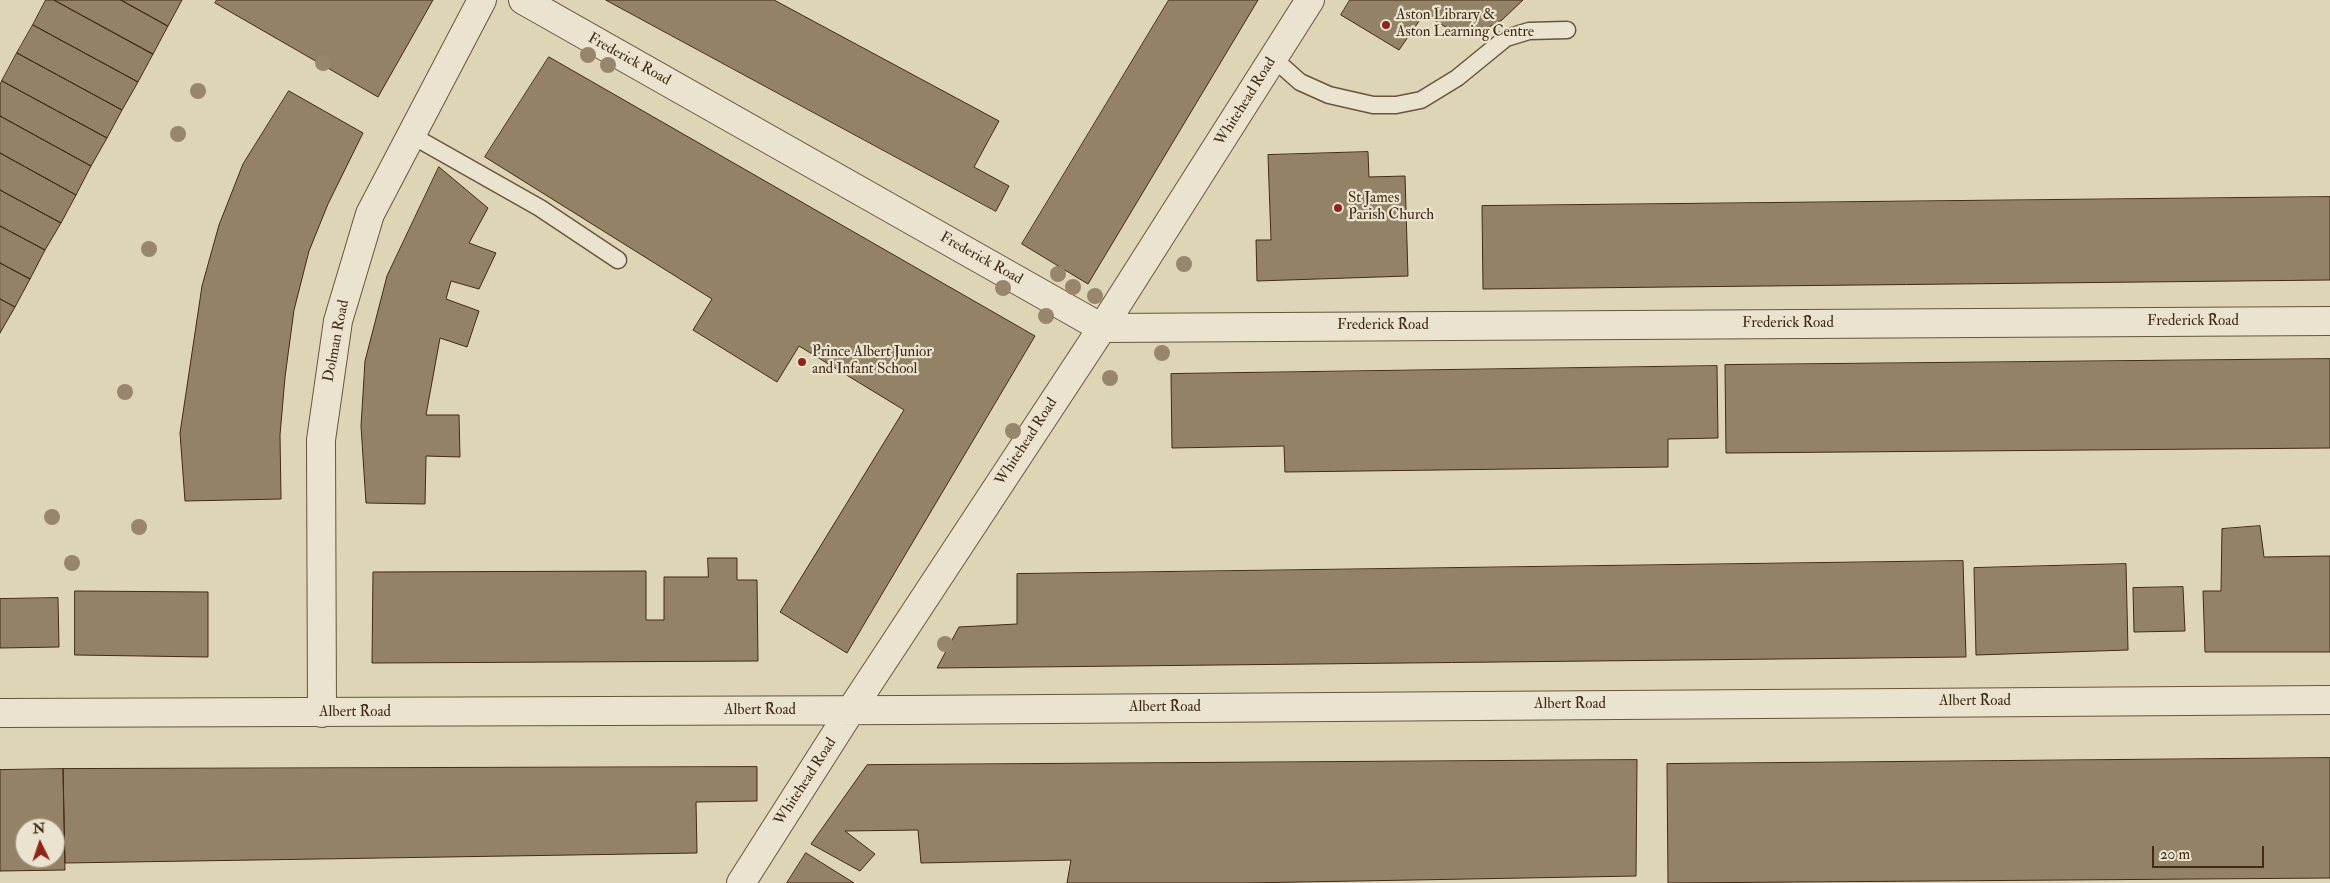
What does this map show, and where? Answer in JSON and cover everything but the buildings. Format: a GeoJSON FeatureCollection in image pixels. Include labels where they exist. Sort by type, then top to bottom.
{"type":"FeatureCollection","features":[{"type":"Feature","properties":{"kind":"street","name":"Dolman Road"},"geometry":{"type":"LineString","coordinates":[[322,713],[321,440],[338,321],[370,214],[482,0]]}},
{"type":"Feature","properties":{"kind":"street","name":"Frederick Road"},"geometry":{"type":"LineString","coordinates":[[523,0],[1102,328],[2330,321]]}},
{"type":"Feature","properties":{"kind":"street","name":"Whitehead Road"},"geometry":{"type":"LineString","coordinates":[[741,883],[851,710],[1102,328],[1310,0]]}},
{"type":"Feature","properties":{"kind":"street","name":"Albert Road"},"geometry":{"type":"LineString","coordinates":[[0,713],[322,713],[2330,700]]}},
{"type":"Feature","properties":{"kind":"lane"},"geometry":{"type":"LineString","coordinates":[[1273,58],[1300,82],[1329,95],[1373,105],[1396,105],[1422,100],[1456,78],[1506,38],[1529,31],[1568,30]]}},
{"type":"Feature","properties":{"kind":"lane"},"geometry":{"type":"LineString","coordinates":[[411,135],[540,208],[618,260]]}},
{"type":"Feature","properties":{"kind":"place","name":"Aston Library & Aston Learning Centre"},"geometry":{"type":"Point","coordinates":[1386,25]}},
{"type":"Feature","properties":{"kind":"place","name":"St James Parish Church"},"geometry":{"type":"Point","coordinates":[1338,208]}},
{"type":"Feature","properties":{"kind":"place","name":"Prince Albert Junior and Infant School"},"geometry":{"type":"Point","coordinates":[802,362]}}]}
